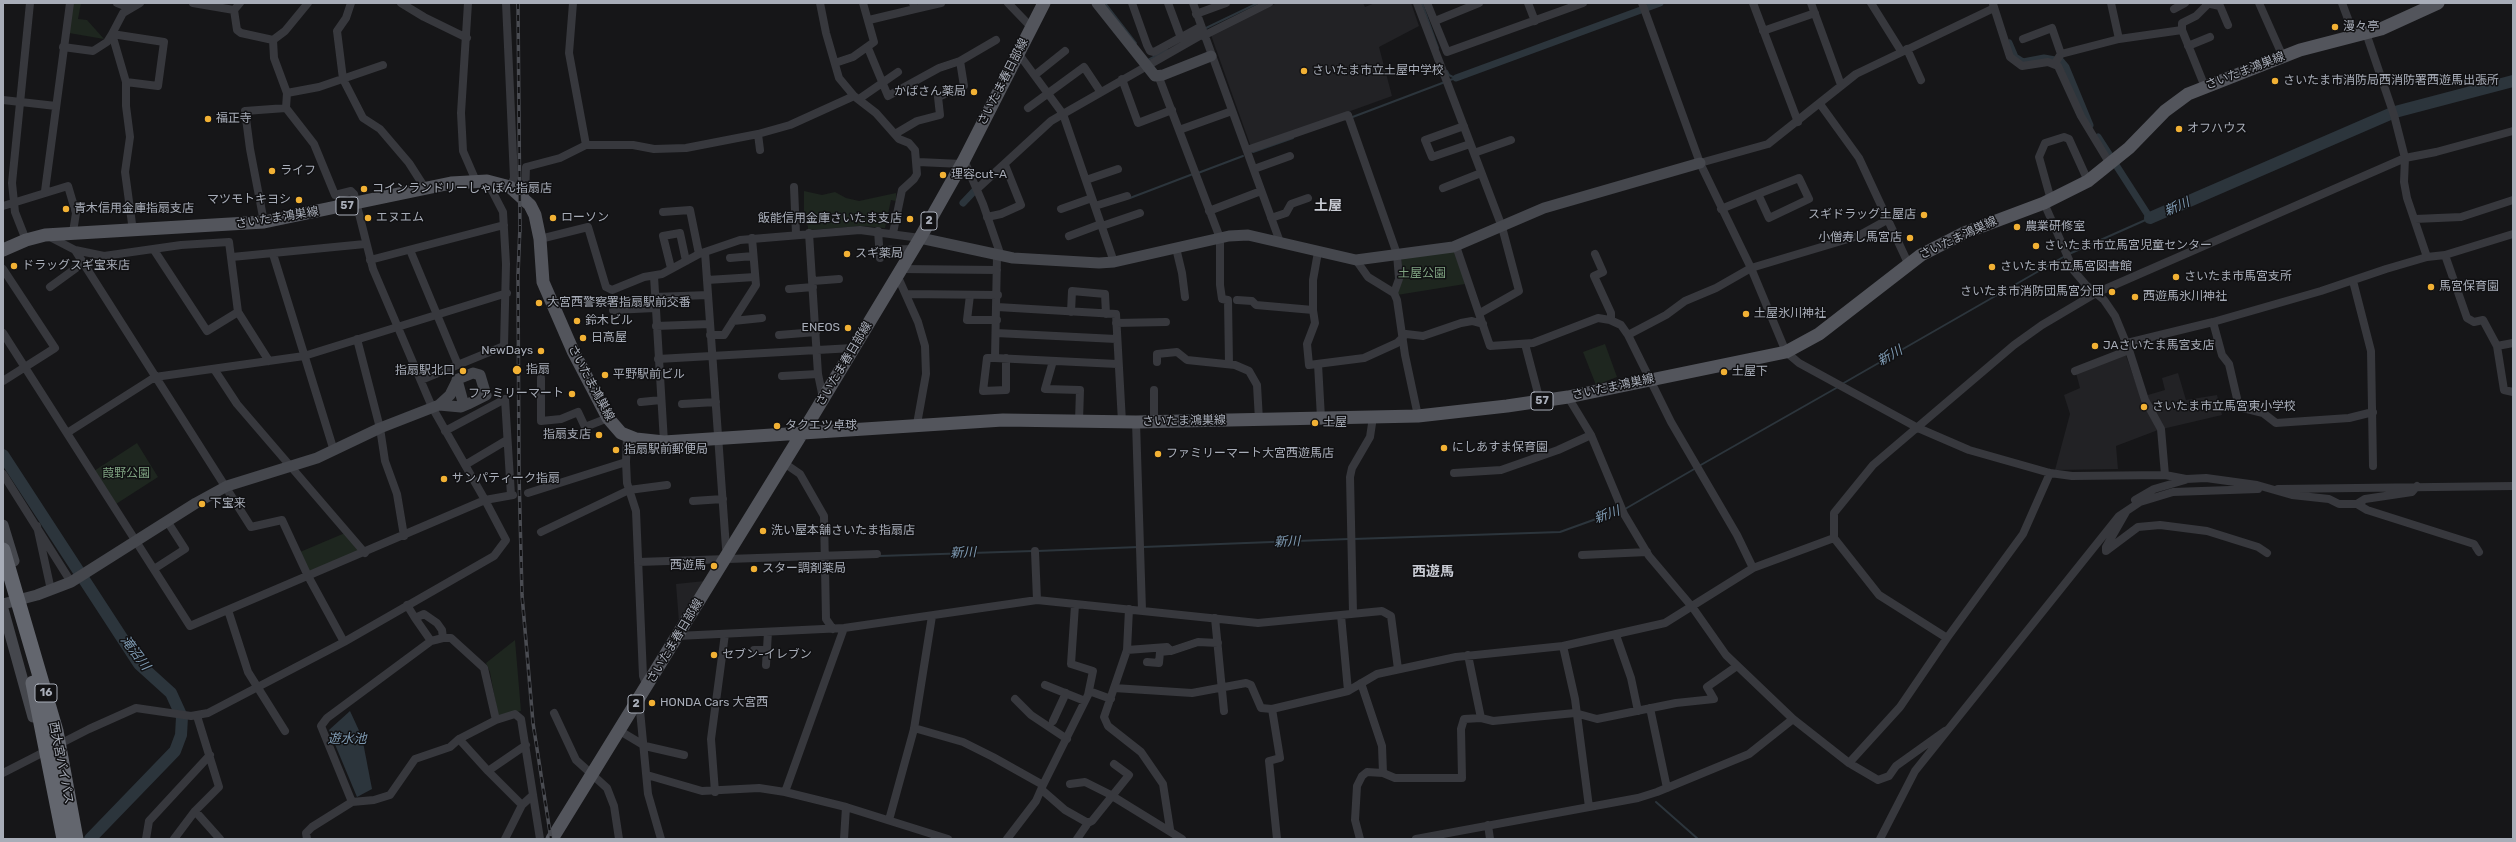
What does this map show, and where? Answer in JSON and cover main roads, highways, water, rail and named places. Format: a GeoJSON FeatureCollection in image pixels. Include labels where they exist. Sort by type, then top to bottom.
{"type":"FeatureCollection","features":[{"type":"Feature","properties":{"kind":"highway","name":"西大宮バイパス"},"geometry":{"type":"LineString","coordinates":[[3,550],[56,731],[80,838]]}},
{"type":"Feature","properties":{"kind":"highway","name":"西大宮バイパス"},"geometry":{"type":"LineString","coordinates":[[3,582],[30,673],[44,730],[64,839]]}},
{"type":"Feature","properties":{"kind":"main road","name":"さいたま春日部線"},"geometry":{"type":"LineString","coordinates":[[552,839],[803,433],[912,249],[920,238],[963,162],[1044,3]]}},
{"type":"Feature","properties":{"kind":"main road","name":"さいたま鴻巣線"},"geometry":{"type":"LineString","coordinates":[[3,250],[26,240],[45,235],[73,232],[133,232],[264,222],[356,204],[425,188],[482,181],[510,187],[525,198],[535,215],[540,240],[543,282],[583,372],[608,418],[616,429],[627,436],[645,441],[664,442],[718,439],[917,424],[1003,420],[1154,422],[1418,416],[1540,401],[1786,352],[1819,334],[1908,263],[1964,233],[2048,202],[2088,181],[2110,164],[2169,107],[2204,86],[2283,57],[2399,22],[2435,4]]}},
{"type":"Feature","properties":{"kind":"water","name":"遊水池"},"geometry":{"type":"Polygon","coordinates":[[[350,711],[362,737],[372,789],[357,797],[329,730],[350,711]]]}},
{"type":"Feature","properties":{"kind":"waterway"},"geometry":{"type":"LineString","coordinates":[[1105,3],[1136,43]]}},
{"type":"Feature","properties":{"kind":"waterway"},"geometry":{"type":"LineString","coordinates":[[1206,28],[1258,3]]}},
{"type":"Feature","properties":{"kind":"waterway"},"geometry":{"type":"LineString","coordinates":[[1422,3],[1438,48]]}},
{"type":"Feature","properties":{"kind":"waterway"},"geometry":{"type":"LineString","coordinates":[[1456,78],[1660,3]]}},
{"type":"Feature","properties":{"kind":"waterway"},"geometry":{"type":"LineString","coordinates":[[2009,43],[2015,57],[2023,62],[2044,58],[2061,61],[2066,67],[2090,125]]}},
{"type":"Feature","properties":{"kind":"waterway"},"geometry":{"type":"LineString","coordinates":[[1148,60],[1167,50]]}},
{"type":"Feature","properties":{"kind":"waterway"},"geometry":{"type":"LineString","coordinates":[[1447,71],[1449,75],[1455,78]]}},
{"type":"Feature","properties":{"kind":"waterway"},"geometry":{"type":"LineString","coordinates":[[1450,80],[1456,78]]}},
{"type":"Feature","properties":{"kind":"waterway","name":"新川"},"geometry":{"type":"LineString","coordinates":[[2395,112],[2513,81]]}},
{"type":"Feature","properties":{"kind":"waterway"},"geometry":{"type":"LineString","coordinates":[[1350,118],[1445,82]]}},
{"type":"Feature","properties":{"kind":"waterway","name":"新川"},"geometry":{"type":"LineString","coordinates":[[2150,218],[2390,114]]}},
{"type":"Feature","properties":{"kind":"waterway"},"geometry":{"type":"LineString","coordinates":[[2098,137],[2150,218]]}},
{"type":"Feature","properties":{"kind":"waterway"},"geometry":{"type":"LineString","coordinates":[[1253,152],[1293,138]]}},
{"type":"Feature","properties":{"kind":"waterway"},"geometry":{"type":"LineString","coordinates":[[1198,173],[1243,156]]}},
{"type":"Feature","properties":{"kind":"waterway"},"geometry":{"type":"LineString","coordinates":[[1130,198],[1193,174]]}},
{"type":"Feature","properties":{"kind":"waterway"},"geometry":{"type":"LineString","coordinates":[[963,203],[979,186]]}},
{"type":"Feature","properties":{"kind":"waterway","name":"新川"},"geometry":{"type":"LineString","coordinates":[[2069,254],[2150,218]]}},
{"type":"Feature","properties":{"kind":"waterway","name":"新川"},"geometry":{"type":"LineString","coordinates":[[1842,384],[2065,256]]}},
{"type":"Feature","properties":{"kind":"waterway","name":"新川"},"geometry":{"type":"LineString","coordinates":[[1699,466],[1838,387]]}},
{"type":"Feature","properties":{"kind":"waterway","name":"滝沼川"},"geometry":{"type":"LineString","coordinates":[[3,455],[139,664],[171,693],[182,717],[181,735],[175,751],[90,839]]}},
{"type":"Feature","properties":{"kind":"waterway","name":"新川"},"geometry":{"type":"LineString","coordinates":[[1625,509],[1696,468]]}},
{"type":"Feature","properties":{"kind":"waterway","name":"新川"},"geometry":{"type":"LineString","coordinates":[[1353,539],[1560,532],[1621,510]]}},
{"type":"Feature","properties":{"kind":"waterway","name":"新川"},"geometry":{"type":"LineString","coordinates":[[1143,547],[1349,539]]}},
{"type":"Feature","properties":{"kind":"waterway","name":"新川"},"geometry":{"type":"LineString","coordinates":[[1037,551],[1139,547]]}},
{"type":"Feature","properties":{"kind":"waterway","name":"新川"},"geometry":{"type":"LineString","coordinates":[[879,556],[1033,551]]}},
{"type":"Feature","properties":{"kind":"waterway"},"geometry":{"type":"LineString","coordinates":[[1656,802],[1698,839]]}},
{"type":"Feature","properties":{"kind":"railway"},"geometry":{"type":"LineString","coordinates":[[518,3],[520,232]]}},
{"type":"Feature","properties":{"kind":"railway"},"geometry":{"type":"LineString","coordinates":[[520,226],[518,275],[519,474],[522,595],[533,723],[551,839]]}},
{"type":"Feature","properties":{"kind":"place","name":"漫々亭"},"geometry":{"type":"Point","coordinates":[2335,27]}},
{"type":"Feature","properties":{"kind":"place","name":"さいたま市立土屋中学校"},"geometry":{"type":"Point","coordinates":[1304,71]}},
{"type":"Feature","properties":{"kind":"place","name":"さいたま市消防局西消防署西遊馬出張所"},"geometry":{"type":"Point","coordinates":[2275,81]}},
{"type":"Feature","properties":{"kind":"place","name":"かばさん薬局"},"geometry":{"type":"Point","coordinates":[974,92]}},
{"type":"Feature","properties":{"kind":"place","name":"福正寺"},"geometry":{"type":"Point","coordinates":[208,119]}},
{"type":"Feature","properties":{"kind":"place","name":"オフハウス"},"geometry":{"type":"Point","coordinates":[2179,129]}},
{"type":"Feature","properties":{"kind":"place","name":"ライフ"},"geometry":{"type":"Point","coordinates":[272,171]}},
{"type":"Feature","properties":{"kind":"place","name":"理容cut-A"},"geometry":{"type":"Point","coordinates":[943,175]}},
{"type":"Feature","properties":{"kind":"place","name":"コインランドリーしゃぼん指扇店"},"geometry":{"type":"Point","coordinates":[364,189]}},
{"type":"Feature","properties":{"kind":"place","name":"マツモトキヨシ"},"geometry":{"type":"Point","coordinates":[299,200]}},
{"type":"Feature","properties":{"kind":"place","name":"青木信用金庫指扇支店"},"geometry":{"type":"Point","coordinates":[66,209]}},
{"type":"Feature","properties":{"kind":"place","name":"スギドラッグ土屋店"},"geometry":{"type":"Point","coordinates":[1924,215]}},
{"type":"Feature","properties":{"kind":"place","name":"エヌエム"},"geometry":{"type":"Point","coordinates":[368,218]}},
{"type":"Feature","properties":{"kind":"place","name":"ローソン"},"geometry":{"type":"Point","coordinates":[553,218]}},
{"type":"Feature","properties":{"kind":"place","name":"飯能信用金庫さいたま支店"},"geometry":{"type":"Point","coordinates":[910,219]}},
{"type":"Feature","properties":{"kind":"place","name":"農業研修室"},"geometry":{"type":"Point","coordinates":[2017,227]}},
{"type":"Feature","properties":{"kind":"place","name":"小僧寿し馬宮店"},"geometry":{"type":"Point","coordinates":[1910,238]}},
{"type":"Feature","properties":{"kind":"place","name":"さいたま市立馬宮児童センター"},"geometry":{"type":"Point","coordinates":[2036,246]}},
{"type":"Feature","properties":{"kind":"place","name":"スギ薬局"},"geometry":{"type":"Point","coordinates":[847,254]}},
{"type":"Feature","properties":{"kind":"place","name":"ドラッグスギ宝来店"},"geometry":{"type":"Point","coordinates":[14,266]}},
{"type":"Feature","properties":{"kind":"place","name":"さいたま市立馬宮図書館"},"geometry":{"type":"Point","coordinates":[1992,267]}},
{"type":"Feature","properties":{"kind":"place","name":"さいたま市馬宮支所"},"geometry":{"type":"Point","coordinates":[2176,277]}},
{"type":"Feature","properties":{"kind":"place","name":"馬宮保育園"},"geometry":{"type":"Point","coordinates":[2431,287]}},
{"type":"Feature","properties":{"kind":"place","name":"さいたま市消防団馬宮分団"},"geometry":{"type":"Point","coordinates":[2112,292]}},
{"type":"Feature","properties":{"kind":"place","name":"西遊馬氷川神社"},"geometry":{"type":"Point","coordinates":[2135,297]}},
{"type":"Feature","properties":{"kind":"place","name":"大宮西警察署指扇駅前交番"},"geometry":{"type":"Point","coordinates":[539,303]}},
{"type":"Feature","properties":{"kind":"place","name":"土屋氷川神社"},"geometry":{"type":"Point","coordinates":[1746,314]}},
{"type":"Feature","properties":{"kind":"place","name":"鈴木ビル"},"geometry":{"type":"Point","coordinates":[577,321]}},
{"type":"Feature","properties":{"kind":"place","name":"ENEOS"},"geometry":{"type":"Point","coordinates":[848,328]}},
{"type":"Feature","properties":{"kind":"place","name":"日高屋"},"geometry":{"type":"Point","coordinates":[583,338]}},
{"type":"Feature","properties":{"kind":"place","name":"JAさいたま馬宮支店"},"geometry":{"type":"Point","coordinates":[2095,346]}},
{"type":"Feature","properties":{"kind":"place","name":"NewDays"},"geometry":{"type":"Point","coordinates":[541,351]}},
{"type":"Feature","properties":{"kind":"place","name":"指扇"},"geometry":{"type":"Point","coordinates":[517,370]}},
{"type":"Feature","properties":{"kind":"place","name":"指扇駅北口"},"geometry":{"type":"Point","coordinates":[463,371]}},
{"type":"Feature","properties":{"kind":"place","name":"土屋下"},"geometry":{"type":"Point","coordinates":[1724,372]}},
{"type":"Feature","properties":{"kind":"place","name":"平野駅前ビル"},"geometry":{"type":"Point","coordinates":[605,375]}},
{"type":"Feature","properties":{"kind":"place","name":"ファミリーマート"},"geometry":{"type":"Point","coordinates":[572,394]}},
{"type":"Feature","properties":{"kind":"place","name":"さいたま市立馬宮東小学校"},"geometry":{"type":"Point","coordinates":[2144,407]}},
{"type":"Feature","properties":{"kind":"place","name":"土屋"},"geometry":{"type":"Point","coordinates":[1315,423]}},
{"type":"Feature","properties":{"kind":"place","name":"タクエツ卓球"},"geometry":{"type":"Point","coordinates":[777,426]}},
{"type":"Feature","properties":{"kind":"place","name":"指扇支店"},"geometry":{"type":"Point","coordinates":[599,435]}},
{"type":"Feature","properties":{"kind":"place","name":"にしあすま保育園"},"geometry":{"type":"Point","coordinates":[1444,448]}},
{"type":"Feature","properties":{"kind":"place","name":"指扇駅前郵便局"},"geometry":{"type":"Point","coordinates":[616,450]}},
{"type":"Feature","properties":{"kind":"place","name":"ファミリーマート大宮西遊馬店"},"geometry":{"type":"Point","coordinates":[1158,454]}},
{"type":"Feature","properties":{"kind":"place","name":"サンパティーク指扇"},"geometry":{"type":"Point","coordinates":[444,479]}},
{"type":"Feature","properties":{"kind":"place","name":"下宝来"},"geometry":{"type":"Point","coordinates":[202,504]}},
{"type":"Feature","properties":{"kind":"place","name":"洗い屋本舗さいたま指扇店"},"geometry":{"type":"Point","coordinates":[763,531]}},
{"type":"Feature","properties":{"kind":"place","name":"西遊馬"},"geometry":{"type":"Point","coordinates":[714,566]}},
{"type":"Feature","properties":{"kind":"place","name":"スター調剤薬局"},"geometry":{"type":"Point","coordinates":[754,569]}},
{"type":"Feature","properties":{"kind":"place","name":"セブン-イレブン"},"geometry":{"type":"Point","coordinates":[714,655]}},
{"type":"Feature","properties":{"kind":"place","name":"HONDA Cars 大宮西"},"geometry":{"type":"Point","coordinates":[652,703]}},
{"type":"Feature","properties":{"kind":"district","name":"土屋"},"geometry":{"type":"Point","coordinates":[1328,206]}},
{"type":"Feature","properties":{"kind":"district","name":"西遊馬"},"geometry":{"type":"Point","coordinates":[1433,572]}},
{"type":"Feature","properties":{"kind":"park label","name":"土屋公園"},"geometry":{"type":"Point","coordinates":[1422,274]}},
{"type":"Feature","properties":{"kind":"park label","name":"葭野公園"},"geometry":{"type":"Point","coordinates":[126,474]}}]}
